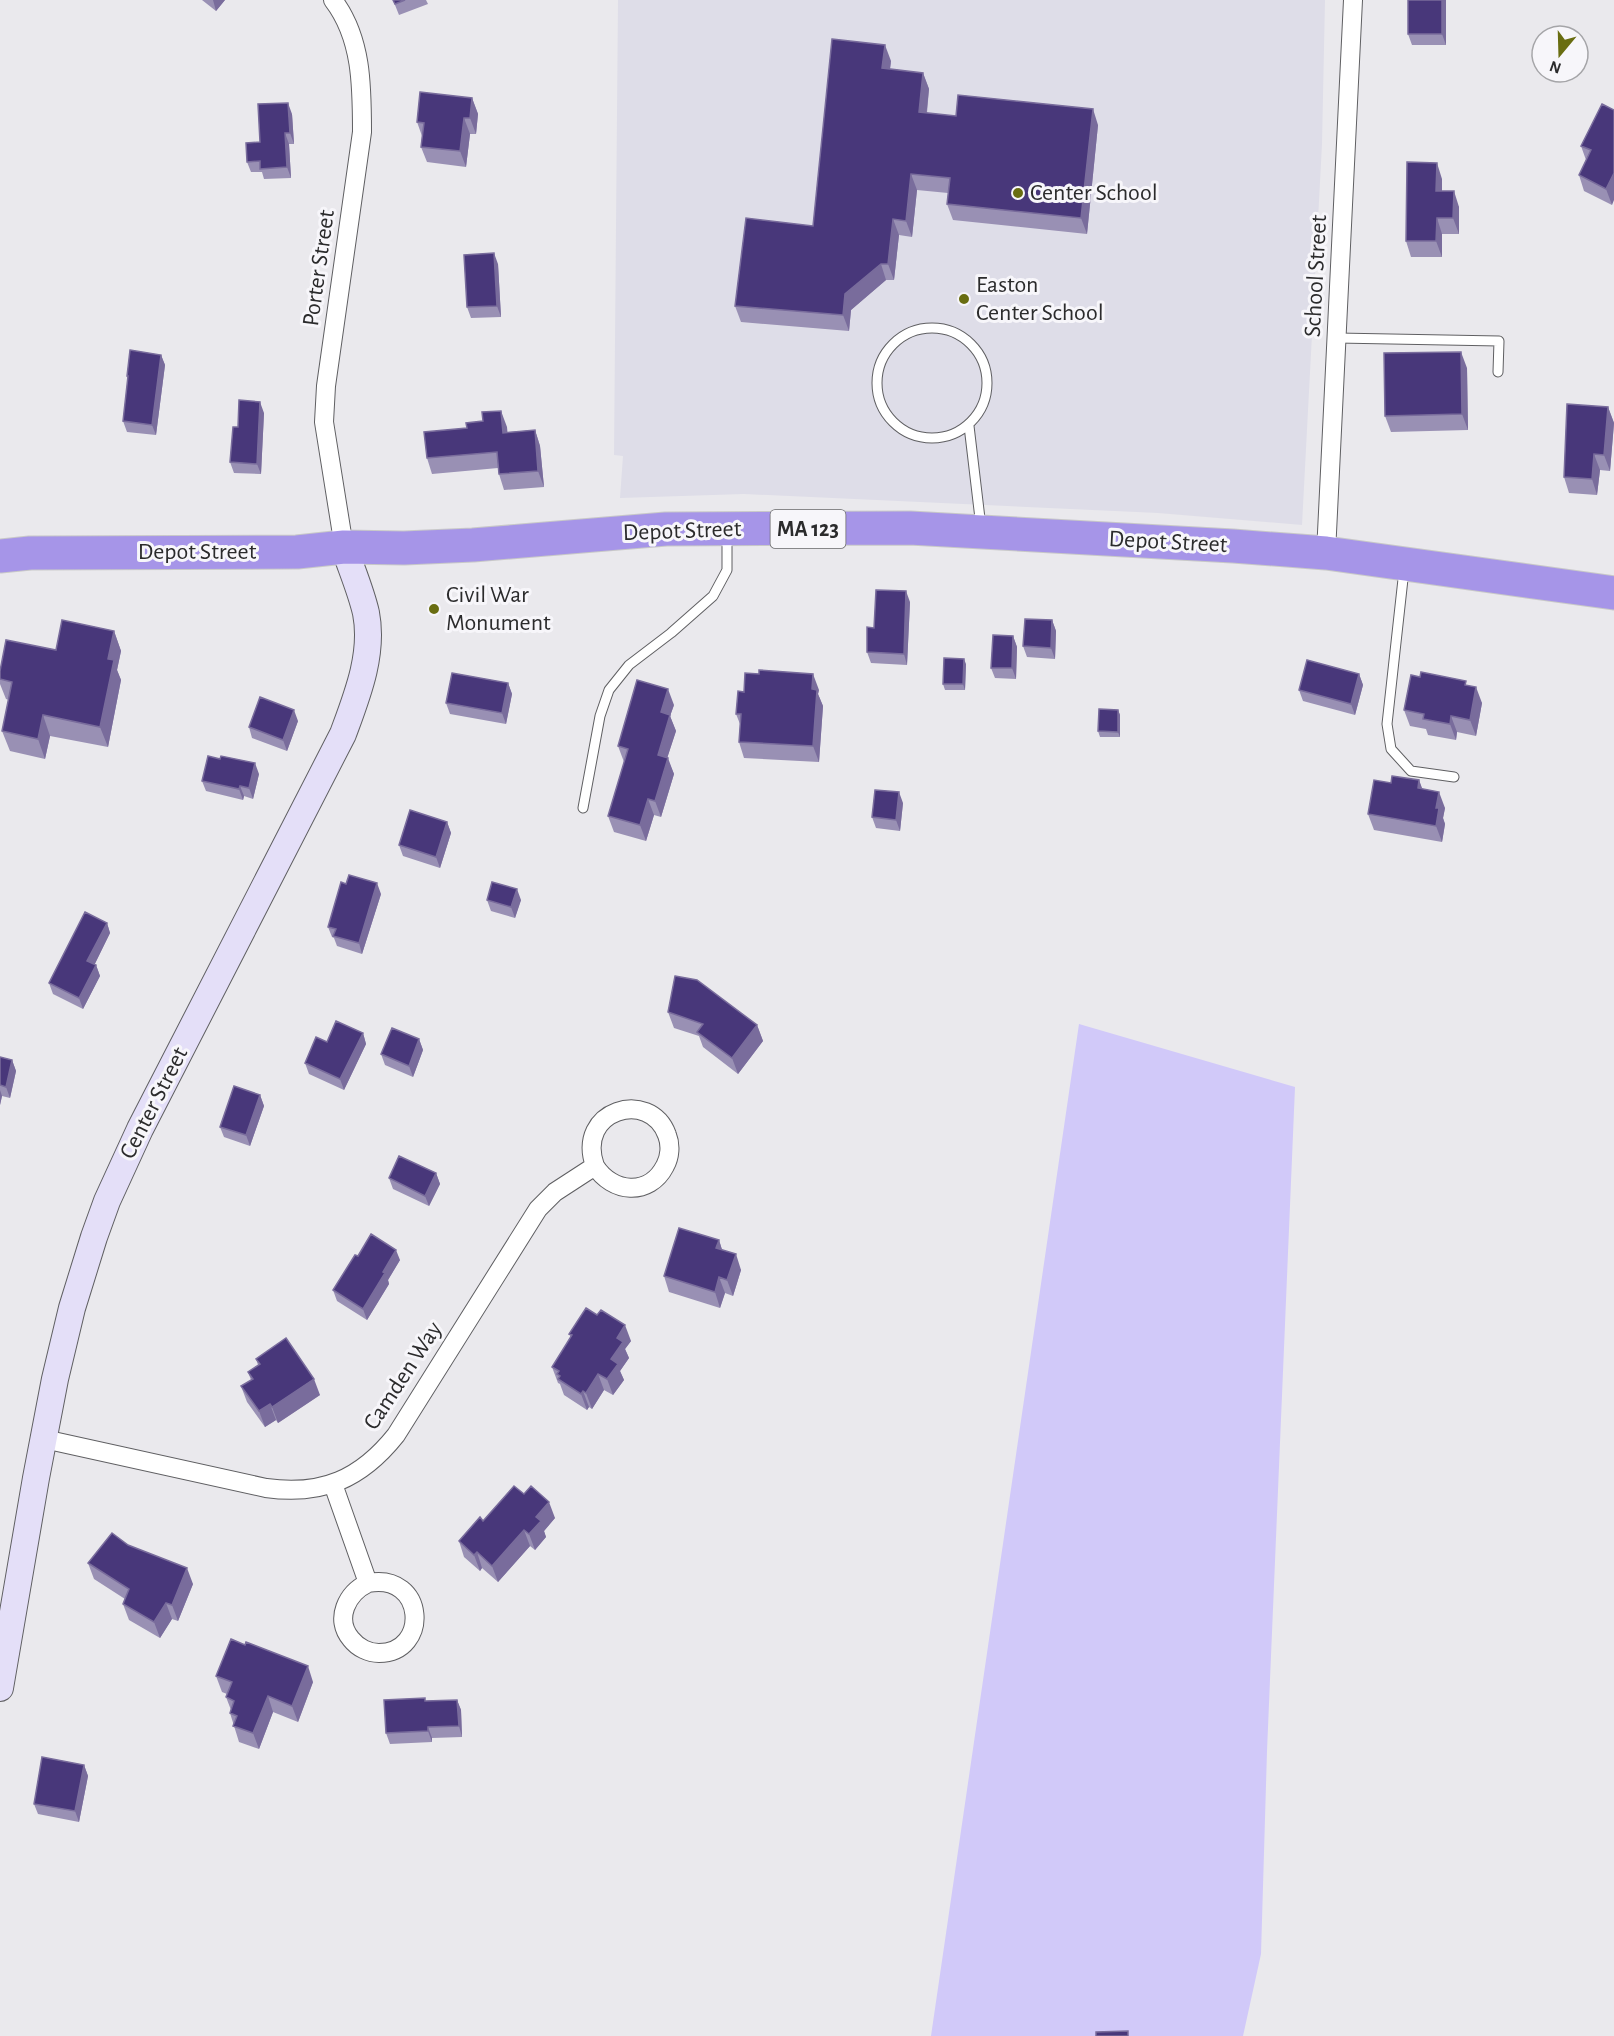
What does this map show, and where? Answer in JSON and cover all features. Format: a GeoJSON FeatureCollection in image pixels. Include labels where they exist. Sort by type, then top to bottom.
{"type":"FeatureCollection","features":[{"type":"Feature","properties":{"kind":"highway","name":"Depot Street"},"geometry":{"type":"LineString","coordinates":[[0,556],[30,553],[297,552],[344,547],[404,548],[473,545],[666,529],[910,528],[1326,553],[1614,593]]}},
{"type":"Feature","properties":{"kind":"main road","name":"Center Street"},"geometry":{"type":"LineString","coordinates":[[0,1688],[44,1439],[68,1326],[82,1272],[107,1201],[140,1129],[343,734],[352,708],[367,654],[368,633],[365,612],[344,547]]}},
{"type":"Feature","properties":{"kind":"street","name":"Porter Street"},"geometry":{"type":"LineString","coordinates":[[333,0],[353,39],[362,92],[362,132],[326,386],[324,422],[344,547]]}},
{"type":"Feature","properties":{"kind":"street","name":"School Street"},"geometry":{"type":"LineString","coordinates":[[1326,553],[1353,0]]}},
{"type":"Feature","properties":{"kind":"street"},"geometry":{"type":"LineString","coordinates":[[632,1109],[647,1113],[665,1130],[669,1146],[667,1162],[652,1182],[636,1187],[620,1187],[605,1179],[595,1166],[591,1151],[593,1135],[602,1121],[616,1112],[632,1109]]}},
{"type":"Feature","properties":{"kind":"street","name":"Camden Way"},"geometry":{"type":"LineString","coordinates":[[44,1439],[266,1488],[299,1490],[333,1484],[356,1473],[389,1443],[538,1209],[555,1192],[595,1166]]}},
{"type":"Feature","properties":{"kind":"street"},"geometry":{"type":"LineString","coordinates":[[333,1484],[368,1583]]}},
{"type":"Feature","properties":{"kind":"lane"},"geometry":{"type":"LineString","coordinates":[[969,426],[953,435],[935,439],[917,437],[900,429],[887,416],[879,400],[876,382],[880,364],[889,348],[903,336],[920,329],[939,328],[956,333],[971,344],[982,359],[987,376],[987,394],[980,411],[969,426],[982,532]]}},
{"type":"Feature","properties":{"kind":"lane"},"geometry":{"type":"LineString","coordinates":[[1337,338],[1498,341],[1498,372]]}},
{"type":"Feature","properties":{"kind":"lane"},"geometry":{"type":"LineString","coordinates":[[583,808],[600,716],[609,690],[629,664],[671,633],[712,596],[727,570],[727,529]]}},
{"type":"Feature","properties":{"kind":"lane"},"geometry":{"type":"LineString","coordinates":[[1405,565],[1387,724],[1391,749],[1411,771],[1454,777]]}},
{"type":"Feature","properties":{"kind":"shaded area","name":"Easton Center School"},"geometry":{"type":"Polygon","coordinates":[[[618,0],[1325,0],[1322,144],[1302,525],[1158,513],[744,494],[620,498],[623,456],[614,455],[618,0]]]}},
{"type":"Feature","properties":{"kind":"shaded area"},"geometry":{"type":"Polygon","coordinates":[[[1079,1024],[1295,1087],[1267,1751],[1261,1954],[1243,2036],[931,2036],[1079,1024]]]}},
{"type":"Feature","properties":{"kind":"building"},"geometry":{"type":"Polygon","coordinates":[[[393,0],[405,0],[395,4],[393,0]]]}},
{"type":"Feature","properties":{"kind":"building"},"geometry":{"type":"Polygon","coordinates":[[[1408,0],[1442,0],[1442,34],[1408,34],[1408,0]]]}},
{"type":"Feature","properties":{"kind":"building","name":"Center School"},"geometry":{"type":"Polygon","coordinates":[[[832,39],[885,45],[882,68],[923,73],[919,112],[956,116],[958,95],[1093,109],[1081,218],[947,204],[950,178],[911,174],[906,221],[893,219],[888,264],[881,264],[845,294],[843,315],[735,306],[746,218],[813,226],[832,39]]]}},
{"type":"Feature","properties":{"kind":"building"},"geometry":{"type":"Polygon","coordinates":[[[420,92],[472,98],[470,118],[464,118],[460,151],[421,147],[424,123],[417,122],[420,92]]]}},
{"type":"Feature","properties":{"kind":"building"},"geometry":{"type":"Polygon","coordinates":[[[288,103],[290,133],[285,133],[287,167],[260,169],[260,161],[247,162],[246,143],[260,142],[258,104],[288,103]]]}},
{"type":"Feature","properties":{"kind":"building"},"geometry":{"type":"Polygon","coordinates":[[[1602,104],[1614,110],[1614,173],[1606,189],[1579,175],[1591,150],[1581,146],[1602,104]]]}},
{"type":"Feature","properties":{"kind":"building"},"geometry":{"type":"Polygon","coordinates":[[[1407,162],[1437,163],[1436,191],[1454,191],[1453,218],[1437,218],[1436,241],[1406,241],[1407,162]]]}},
{"type":"Feature","properties":{"kind":"building"},"geometry":{"type":"Polygon","coordinates":[[[494,253],[497,306],[467,307],[464,255],[494,253]]]}},
{"type":"Feature","properties":{"kind":"building"},"geometry":{"type":"Polygon","coordinates":[[[130,350],[161,355],[152,425],[123,421],[130,350]]]}},
{"type":"Feature","properties":{"kind":"building"},"geometry":{"type":"Polygon","coordinates":[[[1461,352],[1462,414],[1385,416],[1384,353],[1461,352]]]}},
{"type":"Feature","properties":{"kind":"building"},"geometry":{"type":"Polygon","coordinates":[[[239,400],[260,402],[257,464],[230,462],[233,427],[238,427],[239,400]]]}},
{"type":"Feature","properties":{"kind":"building"},"geometry":{"type":"Polygon","coordinates":[[[1567,404],[1608,407],[1604,455],[1594,454],[1592,479],[1564,477],[1567,404]]]}},
{"type":"Feature","properties":{"kind":"building"},"geometry":{"type":"Polygon","coordinates":[[[501,411],[503,433],[535,430],[538,471],[499,474],[497,452],[427,458],[424,432],[467,428],[466,423],[483,421],[482,412],[501,411]]]}},
{"type":"Feature","properties":{"kind":"building"},"geometry":{"type":"Polygon","coordinates":[[[876,590],[906,591],[904,654],[867,652],[867,627],[874,628],[876,590]]]}},
{"type":"Feature","properties":{"kind":"building"},"geometry":{"type":"Polygon","coordinates":[[[1025,619],[1052,620],[1051,648],[1023,646],[1025,619]]]}},
{"type":"Feature","properties":{"kind":"building"},"geometry":{"type":"Polygon","coordinates":[[[62,620],[114,631],[108,659],[114,660],[100,727],[43,715],[38,739],[2,731],[12,682],[0,679],[6,640],[56,650],[62,620]]]}},
{"type":"Feature","properties":{"kind":"building"},"geometry":{"type":"Polygon","coordinates":[[[993,635],[1013,636],[1012,668],[991,668],[993,635]]]}},
{"type":"Feature","properties":{"kind":"building"},"geometry":{"type":"Polygon","coordinates":[[[944,658],[964,659],[963,684],[943,684],[944,658]]]}},
{"type":"Feature","properties":{"kind":"building"},"geometry":{"type":"Polygon","coordinates":[[[1307,660],[1359,674],[1351,704],[1299,690],[1307,660]]]}},
{"type":"Feature","properties":{"kind":"building"},"geometry":{"type":"Polygon","coordinates":[[[759,670],[813,674],[812,689],[817,690],[813,746],[739,742],[741,714],[736,714],[738,691],[744,692],[745,673],[759,674],[759,670]]]}},
{"type":"Feature","properties":{"kind":"building"},"geometry":{"type":"Polygon","coordinates":[[[1421,672],[1466,681],[1465,685],[1476,687],[1470,720],[1451,716],[1450,724],[1423,719],[1424,714],[1404,710],[1411,675],[1420,677],[1421,672]]]}},
{"type":"Feature","properties":{"kind":"building"},"geometry":{"type":"Polygon","coordinates":[[[452,673],[508,683],[502,713],[446,703],[452,673]]]}},
{"type":"Feature","properties":{"kind":"building"},"geometry":{"type":"Polygon","coordinates":[[[637,680],[668,689],[661,712],[670,715],[658,755],[668,758],[655,801],[648,799],[640,825],[608,816],[628,749],[618,746],[637,680]]]}},
{"type":"Feature","properties":{"kind":"building"},"geometry":{"type":"Polygon","coordinates":[[[260,697],[294,710],[283,740],[249,727],[260,697]]]}},
{"type":"Feature","properties":{"kind":"building"},"geometry":{"type":"Polygon","coordinates":[[[1099,709],[1118,710],[1118,732],[1098,731],[1099,709]]]}},
{"type":"Feature","properties":{"kind":"building"},"geometry":{"type":"Polygon","coordinates":[[[208,756],[220,759],[221,756],[255,763],[249,788],[240,786],[239,789],[202,781],[208,756]]]}},
{"type":"Feature","properties":{"kind":"building"},"geometry":{"type":"Polygon","coordinates":[[[1392,776],[1419,780],[1418,788],[1439,792],[1436,826],[1368,814],[1374,780],[1391,783],[1392,776]]]}},
{"type":"Feature","properties":{"kind":"building"},"geometry":{"type":"Polygon","coordinates":[[[875,790],[899,792],[896,820],[872,817],[875,790]]]}},
{"type":"Feature","properties":{"kind":"building"},"geometry":{"type":"Polygon","coordinates":[[[410,810],[447,822],[436,857],[399,845],[410,810]]]}},
{"type":"Feature","properties":{"kind":"building"},"geometry":{"type":"Polygon","coordinates":[[[349,875],[377,883],[359,943],[333,936],[336,929],[328,927],[341,882],[346,884],[349,875]]]}},
{"type":"Feature","properties":{"kind":"building"},"geometry":{"type":"Polygon","coordinates":[[[492,882],[517,889],[511,907],[487,900],[492,882]]]}},
{"type":"Feature","properties":{"kind":"building"},"geometry":{"type":"Polygon","coordinates":[[[85,912],[107,923],[87,961],[96,965],[79,998],[49,983],[85,912]]]}},
{"type":"Feature","properties":{"kind":"building"},"geometry":{"type":"Polygon","coordinates":[[[675,976],[697,980],[757,1025],[732,1058],[697,1032],[703,1024],[668,1012],[675,976]]]}},
{"type":"Feature","properties":{"kind":"building"},"geometry":{"type":"Polygon","coordinates":[[[336,1021],[363,1033],[340,1079],[305,1063],[316,1037],[327,1042],[336,1021]]]}},
{"type":"Feature","properties":{"kind":"building"},"geometry":{"type":"Polygon","coordinates":[[[392,1028],[419,1039],[409,1066],[381,1054],[392,1028]]]}},
{"type":"Feature","properties":{"kind":"building"},"geometry":{"type":"Polygon","coordinates":[[[0,1057],[12,1060],[6,1087],[0,1085],[0,1057]]]}},
{"type":"Feature","properties":{"kind":"building"},"geometry":{"type":"Polygon","coordinates":[[[234,1086],[260,1095],[246,1135],[220,1127],[234,1086]]]}},
{"type":"Feature","properties":{"kind":"building"},"geometry":{"type":"Polygon","coordinates":[[[399,1156],[436,1173],[425,1196],[389,1178],[399,1156]]]}},
{"type":"Feature","properties":{"kind":"building"},"geometry":{"type":"Polygon","coordinates":[[[679,1228],[719,1240],[716,1248],[736,1254],[727,1280],[719,1277],[715,1292],[664,1276],[679,1228]]]}},
{"type":"Feature","properties":{"kind":"building"},"geometry":{"type":"Polygon","coordinates":[[[371,1234],[396,1250],[363,1309],[333,1290],[371,1234]]]}},
{"type":"Feature","properties":{"kind":"building"},"geometry":{"type":"Polygon","coordinates":[[[586,1308],[597,1315],[601,1310],[625,1325],[617,1338],[623,1342],[611,1359],[618,1364],[607,1379],[598,1374],[586,1393],[583,1391],[581,1394],[558,1379],[559,1371],[552,1367],[586,1308]]]}},
{"type":"Feature","properties":{"kind":"building"},"geometry":{"type":"Polygon","coordinates":[[[286,1338],[314,1379],[272,1407],[270,1404],[259,1411],[241,1386],[253,1379],[248,1372],[260,1364],[256,1359],[286,1338]]]}},
{"type":"Feature","properties":{"kind":"building"},"geometry":{"type":"Polygon","coordinates":[[[514,1486],[524,1494],[531,1486],[549,1502],[536,1517],[541,1521],[529,1534],[524,1530],[492,1566],[477,1552],[474,1555],[459,1541],[480,1517],[483,1521],[514,1486]]]}},
{"type":"Feature","properties":{"kind":"building"},"geometry":{"type":"Polygon","coordinates":[[[112,1533],[128,1545],[187,1568],[172,1605],[166,1603],[154,1622],[123,1604],[129,1589],[88,1563],[112,1533]]]}},
{"type":"Feature","properties":{"kind":"building"},"geometry":{"type":"Polygon","coordinates":[[[231,1639],[245,1645],[246,1642],[308,1666],[292,1706],[268,1696],[253,1733],[233,1726],[237,1716],[230,1713],[234,1701],[226,1697],[232,1682],[216,1676],[231,1639]]]}},
{"type":"Feature","properties":{"kind":"building"},"geometry":{"type":"Polygon","coordinates":[[[425,1698],[425,1701],[457,1700],[459,1726],[428,1727],[428,1731],[386,1733],[384,1700],[425,1698]]]}},
{"type":"Feature","properties":{"kind":"building"},"geometry":{"type":"Polygon","coordinates":[[[42,1757],[84,1765],[75,1811],[34,1804],[42,1757]]]}},
{"type":"Feature","properties":{"kind":"building"},"geometry":{"type":"Polygon","coordinates":[[[1128,2031],[1128,2036],[1096,2036],[1096,2032],[1128,2031]]]}},
{"type":"Feature","properties":{"kind":"place","name":"Center School"},"geometry":{"type":"Point","coordinates":[1018,193]}},
{"type":"Feature","properties":{"kind":"place","name":"Easton Center School"},"geometry":{"type":"Point","coordinates":[964,299]}},
{"type":"Feature","properties":{"kind":"place","name":"Civil War Monument"},"geometry":{"type":"Point","coordinates":[434,609]}}]}
